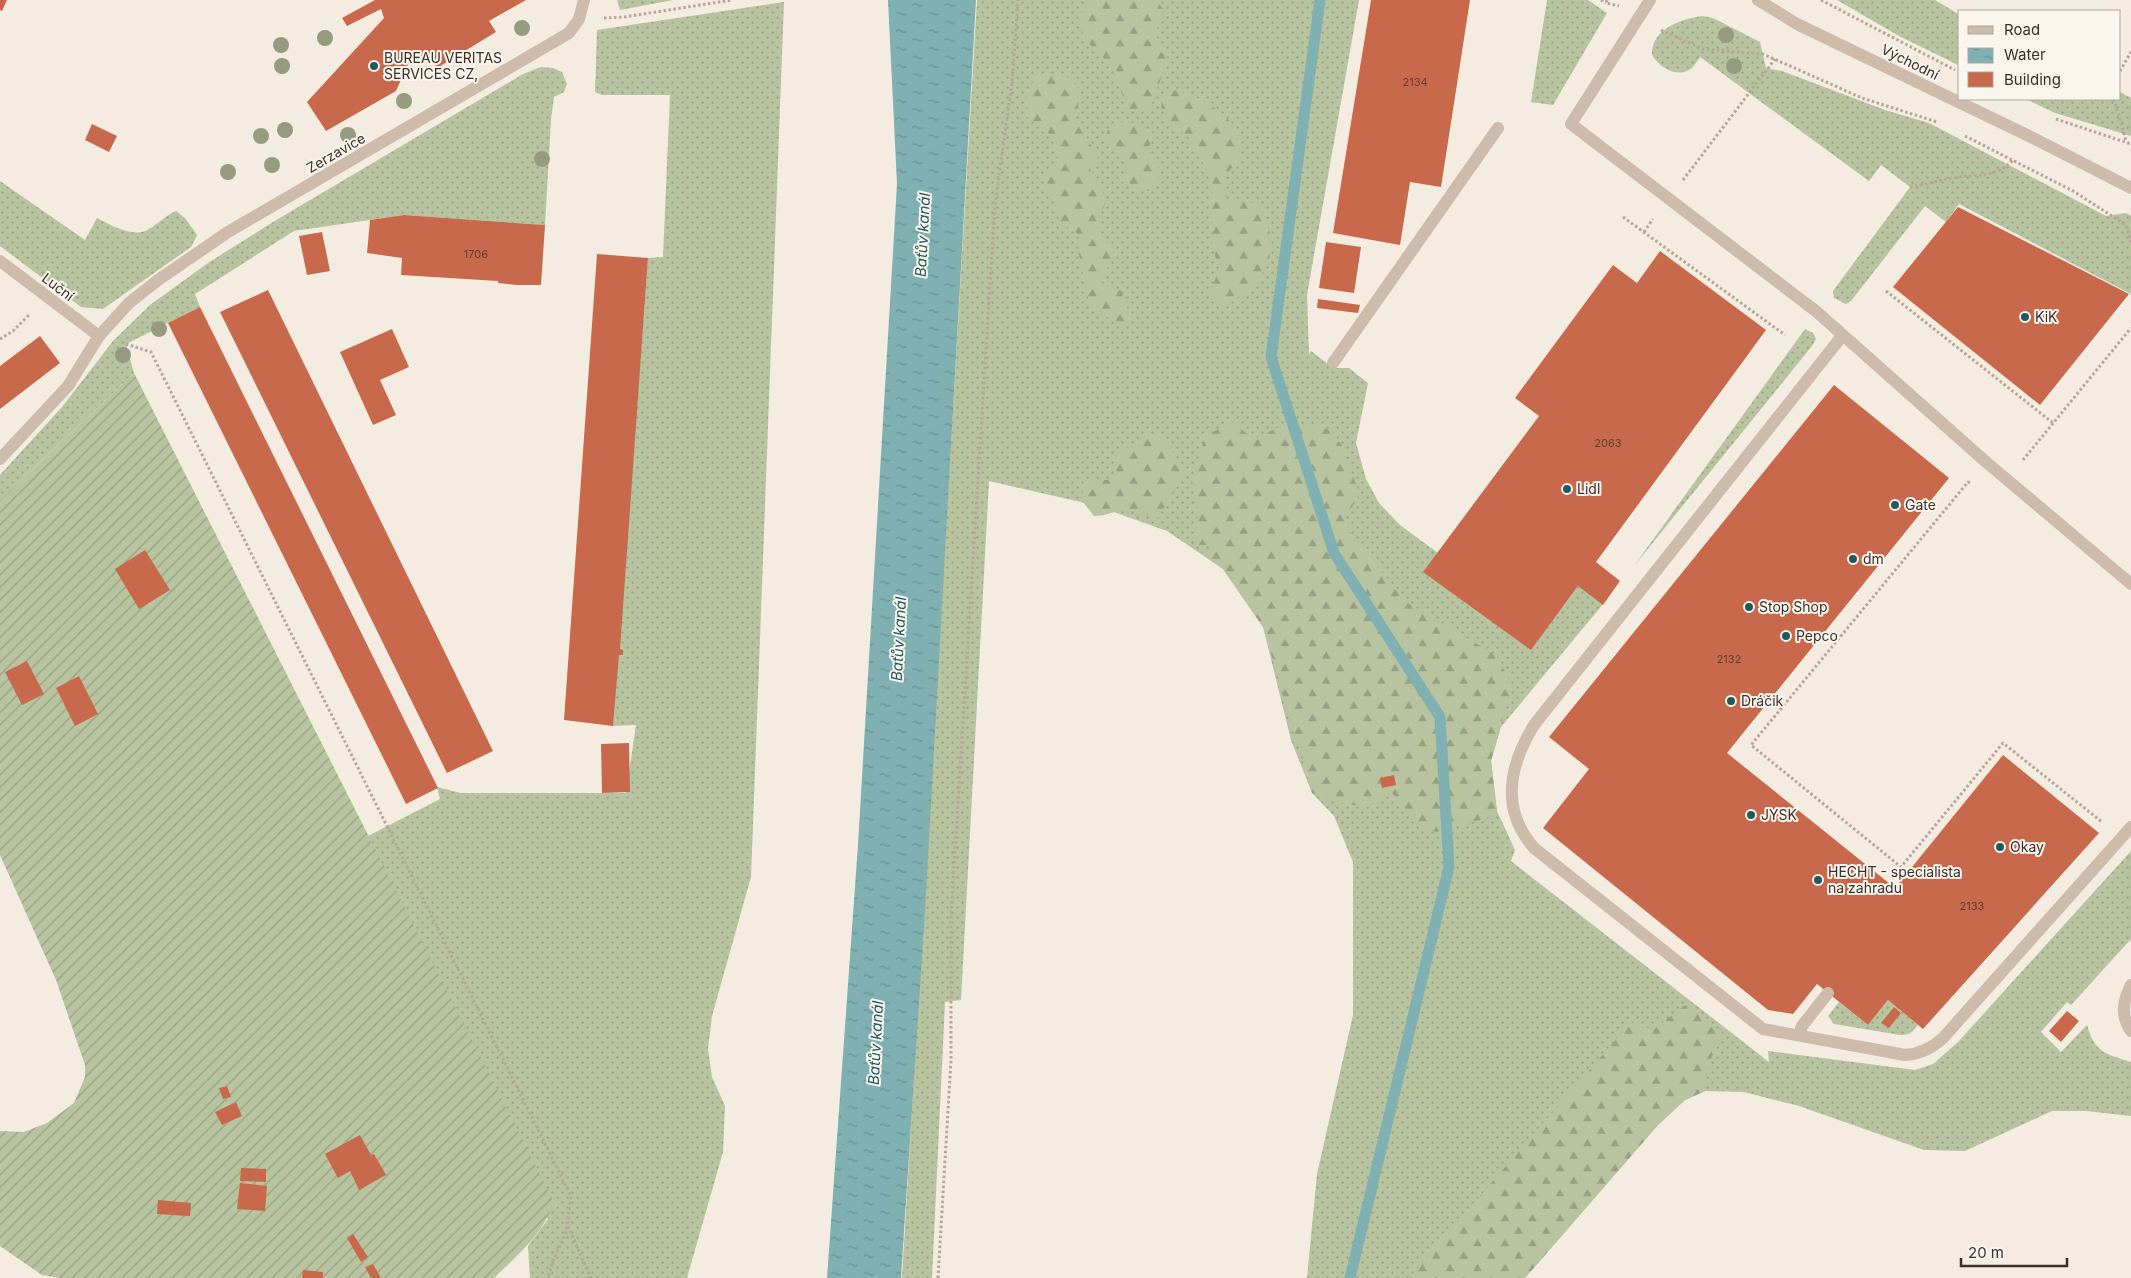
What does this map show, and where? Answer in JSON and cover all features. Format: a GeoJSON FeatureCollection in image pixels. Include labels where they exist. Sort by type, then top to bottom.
{"type":"FeatureCollection","features":[{"type":"Feature","properties":{"kind":"street","name":"Zerzavice"},"geometry":{"type":"LineString","coordinates":[[0,458],[68,386],[99,336],[129,303],[158,280],[228,232],[569,33],[579,19],[584,0]]}},
{"type":"Feature","properties":{"kind":"street"},"geometry":{"type":"LineString","coordinates":[[1650,0],[1570,124],[1807,304],[2006,478],[2131,584]]}},
{"type":"Feature","properties":{"kind":"street","name":"Východní"},"geometry":{"type":"LineString","coordinates":[[1758,0],[1797,24],[2029,136],[2131,188]]}},
{"type":"Feature","properties":{"kind":"street"},"geometry":{"type":"LineString","coordinates":[[1333,363],[1498,128]]}},
{"type":"Feature","properties":{"kind":"street","name":"Luční"},"geometry":{"type":"LineString","coordinates":[[0,262],[99,336]]}},
{"type":"Feature","properties":{"kind":"street"},"geometry":{"type":"LineString","coordinates":[[1842,336],[1534,725],[1523,742],[1511,779],[1516,819],[1525,838],[1534,848],[1763,1029],[1905,1055],[1916,1054],[1936,1045],[2131,827]]}},
{"type":"Feature","properties":{"kind":"street"},"geometry":{"type":"LineString","coordinates":[[2131,985],[2123,1000],[2125,1022],[2131,1031]]}},
{"type":"Feature","properties":{"kind":"street"},"geometry":{"type":"LineString","coordinates":[[1799,1035],[1802,1026],[1828,993]]}},
{"type":"Feature","properties":{"kind":"path"},"geometry":{"type":"LineString","coordinates":[[579,19],[624,17],[732,0]]}},
{"type":"Feature","properties":{"kind":"path"},"geometry":{"type":"LineString","coordinates":[[938,1278],[951,1060],[951,916],[992,244],[995,204],[1012,83],[1018,0]]}},
{"type":"Feature","properties":{"kind":"path"},"geometry":{"type":"LineString","coordinates":[[1601,0],[1615,3],[1658,29],[1703,48],[1763,54],[1862,98],[1938,122]]}},
{"type":"Feature","properties":{"kind":"path"},"geometry":{"type":"LineString","coordinates":[[1821,0],[1958,71]]}},
{"type":"Feature","properties":{"kind":"path"},"geometry":{"type":"LineString","coordinates":[[2121,69],[2131,52]]}},
{"type":"Feature","properties":{"kind":"path"},"geometry":{"type":"LineString","coordinates":[[1644,232],[1774,59]]}},
{"type":"Feature","properties":{"kind":"path"},"geometry":{"type":"LineString","coordinates":[[2114,100],[2127,142]]}},
{"type":"Feature","properties":{"kind":"path"},"geometry":{"type":"LineString","coordinates":[[2050,118],[2131,144]]}},
{"type":"Feature","properties":{"kind":"path"},"geometry":{"type":"LineString","coordinates":[[1963,135],[2073,191],[2126,225],[2131,242]]}},
{"type":"Feature","properties":{"kind":"path"},"geometry":{"type":"LineString","coordinates":[[1910,187],[1954,178],[1989,176],[2005,169],[2013,160]]}},
{"type":"Feature","properties":{"kind":"path"},"geometry":{"type":"LineString","coordinates":[[1623,217],[1785,335]]}},
{"type":"Feature","properties":{"kind":"path"},"geometry":{"type":"LineString","coordinates":[[1886,291],[2053,423]]}},
{"type":"Feature","properties":{"kind":"path"},"geometry":{"type":"LineString","coordinates":[[0,339],[13,331],[46,297]]}},
{"type":"Feature","properties":{"kind":"path"},"geometry":{"type":"LineString","coordinates":[[2006,478],[2131,328]]}},
{"type":"Feature","properties":{"kind":"path"},"geometry":{"type":"LineString","coordinates":[[99,336],[151,352],[570,1196],[566,1233],[553,1260],[548,1278]]}},
{"type":"Feature","properties":{"kind":"path"},"geometry":{"type":"LineString","coordinates":[[1975,488],[1968,482],[1751,745],[1901,867],[2002,743],[2106,825]]}},
{"type":"Feature","properties":{"kind":"path"},"geometry":{"type":"LineString","coordinates":[[568,1224],[591,1278]]}},
{"type":"Feature","properties":{"kind":"green space"},"geometry":{"type":"Polygon","coordinates":[[[617,0],[673,0],[620,10],[617,0]]]}},
{"type":"Feature","properties":{"kind":"green space"},"geometry":{"type":"Polygon","coordinates":[[[977,0],[1359,0],[1307,295],[1309,354],[1311,351],[1333,368],[1349,368],[1368,383],[1356,443],[1366,479],[1379,503],[1400,525],[1438,553],[1531,649],[1579,585],[1604,603],[1501,727],[1491,761],[1497,811],[1515,850],[1511,861],[1769,1062],[1768,1051],[1915,1070],[1933,1064],[1958,1042],[2131,851],[2131,939],[2071,1005],[2067,1002],[2041,1032],[2061,1052],[2087,1025],[2098,1047],[2108,1054],[2131,1062],[2131,1116],[2087,1111],[2052,1111],[1965,1151],[1924,1150],[1799,1106],[1744,1092],[1705,1091],[1685,1100],[1658,1125],[1525,1278],[1307,1278],[1317,1174],[1353,1015],[1353,862],[1334,816],[1312,793],[1291,740],[1263,627],[1223,569],[1167,531],[1094,505],[989,481],[961,1000],[945,1002],[932,1278],[902,1278],[977,0]]]}},
{"type":"Feature","properties":{"kind":"green space"},"geometry":{"type":"Polygon","coordinates":[[[1086,0],[1156,0],[1164,10],[1155,34],[1168,59],[1149,111],[1128,111],[1113,68],[1090,44],[1078,26],[1086,0]]]}},
{"type":"Feature","properties":{"kind":"green space"},"geometry":{"type":"Polygon","coordinates":[[[1547,0],[1588,0],[1607,13],[1553,105],[1531,102],[1547,0]]]}},
{"type":"Feature","properties":{"kind":"green space"},"geometry":{"type":"Polygon","coordinates":[[[1837,0],[1935,0],[1958,14],[1958,65],[1899,36],[1837,0]]]}},
{"type":"Feature","properties":{"kind":"green space"},"geometry":{"type":"Polygon","coordinates":[[[784,2],[751,877],[712,1016],[708,1049],[712,1077],[725,1106],[723,1152],[687,1278],[530,1278],[528,1246],[548,1219],[368,836],[440,799],[437,787],[461,793],[626,793],[636,725],[613,726],[648,258],[663,257],[670,95],[602,95],[595,92],[597,30],[784,2]]]}},
{"type":"Feature","properties":{"kind":"green space"},"geometry":{"type":"Polygon","coordinates":[[[1702,16],[1713,18],[1760,42],[1766,68],[1782,71],[1885,110],[1929,123],[2106,216],[2126,213],[2131,216],[2131,294],[1959,204],[1946,222],[1925,206],[1851,301],[1846,304],[1834,298],[1833,291],[1910,187],[1881,165],[1869,181],[1700,57],[1693,67],[1688,71],[1682,72],[1670,71],[1655,60],[1652,55],[1653,46],[1656,38],[1662,32],[1677,23],[1702,16]]]}},
{"type":"Feature","properties":{"kind":"green space"},"geometry":{"type":"Polygon","coordinates":[[[541,67],[553,68],[562,72],[567,84],[564,92],[554,97],[545,225],[404,215],[294,231],[195,294],[200,307],[126,344],[134,373],[0,500],[0,475],[62,407],[113,341],[150,305],[208,263],[273,222],[523,74],[541,67]]]}},
{"type":"Feature","properties":{"kind":"green space"},"geometry":{"type":"Polygon","coordinates":[[[1036,74],[1068,78],[1074,81],[1077,86],[1079,94],[1076,119],[1098,158],[1089,168],[1098,180],[1106,201],[1101,213],[1102,224],[1096,230],[1108,240],[1114,250],[1101,285],[1122,291],[1132,324],[1122,328],[1089,303],[1078,249],[1081,236],[1060,222],[1054,200],[1046,188],[1042,174],[1057,169],[1058,151],[1045,127],[1027,117],[1027,96],[1036,74]]]}},
{"type":"Feature","properties":{"kind":"green space"},"geometry":{"type":"Polygon","coordinates":[[[1174,90],[1193,96],[1212,106],[1236,128],[1241,140],[1241,146],[1239,161],[1226,174],[1227,200],[1259,203],[1269,231],[1271,248],[1261,276],[1239,297],[1222,305],[1210,294],[1219,267],[1212,246],[1212,187],[1205,166],[1187,135],[1172,127],[1161,107],[1164,98],[1174,90]]]}},
{"type":"Feature","properties":{"kind":"green space"},"geometry":{"type":"Polygon","coordinates":[[[2121,93],[2131,98],[2131,136],[2055,113],[2028,100],[2121,100],[2121,93]]]}},
{"type":"Feature","properties":{"kind":"green space"},"geometry":{"type":"Polygon","coordinates":[[[1123,122],[1140,125],[1148,129],[1155,136],[1147,150],[1158,160],[1158,180],[1149,191],[1129,187],[1122,181],[1125,164],[1124,155],[1111,149],[1104,141],[1108,130],[1123,122]]]}},
{"type":"Feature","properties":{"kind":"green space"},"geometry":{"type":"Polygon","coordinates":[[[0,181],[85,240],[97,218],[123,230],[143,232],[176,211],[185,218],[197,235],[191,247],[103,309],[81,307],[0,246],[0,181]]]}},
{"type":"Feature","properties":{"kind":"green space"},"geometry":{"type":"Polygon","coordinates":[[[1805,329],[1813,333],[1816,339],[1812,346],[1634,566],[1805,329]]]}},
{"type":"Feature","properties":{"kind":"green space"},"geometry":{"type":"Polygon","coordinates":[[[134,373],[554,1202],[537,1234],[494,1278],[60,1278],[42,1275],[0,1246],[0,1131],[24,1132],[47,1123],[74,1103],[85,1077],[85,1065],[56,980],[0,855],[0,500],[134,373]]]}},
{"type":"Feature","properties":{"kind":"green space"},"geometry":{"type":"Polygon","coordinates":[[[1232,422],[1254,439],[1285,424],[1319,426],[1332,431],[1341,444],[1357,487],[1358,499],[1345,516],[1350,532],[1406,602],[1496,655],[1512,685],[1491,761],[1497,811],[1493,816],[1436,832],[1420,826],[1392,793],[1371,803],[1352,805],[1312,793],[1263,627],[1223,569],[1201,553],[1220,545],[1196,545],[1198,509],[1191,484],[1205,436],[1232,422]]]}},
{"type":"Feature","properties":{"kind":"green space"},"geometry":{"type":"Polygon","coordinates":[[[1155,435],[1166,439],[1184,474],[1158,518],[1128,510],[1094,516],[1083,502],[1082,483],[1094,479],[1107,480],[1115,472],[1113,457],[1141,438],[1155,435]]]}},
{"type":"Feature","properties":{"kind":"green space"},"geometry":{"type":"Polygon","coordinates":[[[1888,1000],[1918,1025],[1912,1032],[1900,1035],[1834,1024],[1828,1016],[1839,1002],[1868,1025],[1888,1000]]]}},
{"type":"Feature","properties":{"kind":"green space"},"geometry":{"type":"Polygon","coordinates":[[[1685,1005],[1724,1034],[1709,1062],[1705,1091],[1685,1100],[1658,1125],[1525,1278],[1409,1278],[1631,1022],[1653,1030],[1685,1005]]]}},
{"type":"Feature","properties":{"kind":"water","name":"Baťův kanál"},"geometry":{"type":"Polygon","coordinates":[[[888,0],[976,0],[925,911],[901,1278],[827,1278],[858,845],[897,184],[888,0]]]}},
{"type":"Feature","properties":{"kind":"building"},"geometry":{"type":"Polygon","coordinates":[[[0,0],[7,0],[2,11],[0,10],[0,0]]]}},
{"type":"Feature","properties":{"kind":"building","name":"BUREAU VERITAS SERVICES CZ,"},"geometry":{"type":"Polygon","coordinates":[[[375,0],[526,0],[489,21],[496,32],[437,68],[428,53],[408,64],[396,91],[326,131],[307,102],[384,18],[381,9],[347,26],[342,18],[375,0]]]}},
{"type":"Feature","properties":{"kind":"building"},"geometry":{"type":"Polygon","coordinates":[[[1371,0],[1470,0],[1441,187],[1410,182],[1400,245],[1333,233],[1371,0]]]}},
{"type":"Feature","properties":{"kind":"building"},"geometry":{"type":"Polygon","coordinates":[[[92,124],[117,136],[109,152],[85,140],[92,124]]]}},
{"type":"Feature","properties":{"kind":"building"},"geometry":{"type":"Polygon","coordinates":[[[1958,207],[2129,294],[2040,405],[1893,287],[1958,207]]]}},
{"type":"Feature","properties":{"kind":"building"},"geometry":{"type":"Polygon","coordinates":[[[404,215],[545,225],[541,285],[516,285],[498,283],[498,281],[401,275],[402,258],[367,253],[370,220],[404,215]]]}},
{"type":"Feature","properties":{"kind":"building"},"geometry":{"type":"Polygon","coordinates":[[[322,232],[330,271],[307,275],[299,236],[322,232]]]}},
{"type":"Feature","properties":{"kind":"building"},"geometry":{"type":"Polygon","coordinates":[[[1326,242],[1361,247],[1354,293],[1319,288],[1326,242]]]}},
{"type":"Feature","properties":{"kind":"building","name":"Lidl"},"geometry":{"type":"Polygon","coordinates":[[[1660,251],[1766,330],[1596,562],[1620,581],[1603,605],[1578,586],[1531,650],[1423,572],[1539,416],[1515,398],[1613,265],[1637,283],[1660,251]]]}},
{"type":"Feature","properties":{"kind":"building"},"geometry":{"type":"Polygon","coordinates":[[[597,254],[648,258],[620,649],[623,650],[623,655],[619,655],[613,726],[564,720],[597,254]]]}},
{"type":"Feature","properties":{"kind":"building"},"geometry":{"type":"Polygon","coordinates":[[[268,290],[493,751],[447,773],[220,312],[268,290]]]}},
{"type":"Feature","properties":{"kind":"building"},"geometry":{"type":"Polygon","coordinates":[[[1318,299],[1360,305],[1358,313],[1317,308],[1318,299]]]}},
{"type":"Feature","properties":{"kind":"building"},"geometry":{"type":"Polygon","coordinates":[[[200,307],[438,788],[406,804],[168,323],[200,307]]]}},
{"type":"Feature","properties":{"kind":"building"},"geometry":{"type":"Polygon","coordinates":[[[392,329],[409,367],[380,380],[396,415],[373,425],[340,352],[392,329]]]}},
{"type":"Feature","properties":{"kind":"building"},"geometry":{"type":"Polygon","coordinates":[[[40,336],[60,363],[0,409],[0,366],[40,336]]]}},
{"type":"Feature","properties":{"kind":"building","name":"Stop Shop"},"geometry":{"type":"Polygon","coordinates":[[[1834,385],[1949,478],[1727,753],[1895,888],[2003,755],[2099,833],[1923,1029],[1888,1000],[1868,1025],[1817,984],[1793,1014],[1768,1010],[1543,828],[1589,769],[1549,737],[1834,385]]]}},
{"type":"Feature","properties":{"kind":"building"},"geometry":{"type":"Polygon","coordinates":[[[145,550],[170,590],[139,609],[115,569],[145,550]]]}},
{"type":"Feature","properties":{"kind":"building"},"geometry":{"type":"Polygon","coordinates":[[[27,661],[44,694],[22,705],[5,672],[27,661]]]}},
{"type":"Feature","properties":{"kind":"building"},"geometry":{"type":"Polygon","coordinates":[[[79,676],[98,714],[75,726],[56,688],[79,676]]]}},
{"type":"Feature","properties":{"kind":"building"},"geometry":{"type":"Polygon","coordinates":[[[629,743],[630,792],[602,793],[601,744],[629,743]]]}},
{"type":"Feature","properties":{"kind":"building"},"geometry":{"type":"Polygon","coordinates":[[[1394,775],[1396,785],[1382,788],[1380,778],[1394,775]]]}},
{"type":"Feature","properties":{"kind":"building"},"geometry":{"type":"Polygon","coordinates":[[[1894,1007],[1901,1013],[1889,1028],[1881,1023],[1894,1007]]]}},
{"type":"Feature","properties":{"kind":"building"},"geometry":{"type":"Polygon","coordinates":[[[2067,1011],[2079,1021],[2061,1042],[2049,1031],[2067,1011]]]}},
{"type":"Feature","properties":{"kind":"building"},"geometry":{"type":"Polygon","coordinates":[[[227,1086],[231,1097],[223,1099],[219,1088],[227,1086]]]}},
{"type":"Feature","properties":{"kind":"building"},"geometry":{"type":"Polygon","coordinates":[[[236,1102],[242,1116],[222,1125],[215,1112],[236,1102]]]}},
{"type":"Feature","properties":{"kind":"building"},"geometry":{"type":"Polygon","coordinates":[[[360,1135],[371,1155],[374,1154],[386,1175],[359,1190],[350,1171],[338,1178],[325,1154],[360,1135]]]}},
{"type":"Feature","properties":{"kind":"building"},"geometry":{"type":"Polygon","coordinates":[[[241,1168],[266,1169],[266,1182],[240,1181],[241,1168]]]}},
{"type":"Feature","properties":{"kind":"building"},"geometry":{"type":"Polygon","coordinates":[[[240,1183],[267,1186],[265,1211],[237,1209],[240,1183]]]}},
{"type":"Feature","properties":{"kind":"building"},"geometry":{"type":"Polygon","coordinates":[[[158,1200],[191,1203],[190,1216],[157,1214],[158,1200]]]}},
{"type":"Feature","properties":{"kind":"building"},"geometry":{"type":"Polygon","coordinates":[[[353,1234],[368,1257],[361,1262],[347,1238],[353,1234]]]}},
{"type":"Feature","properties":{"kind":"building"},"geometry":{"type":"Polygon","coordinates":[[[373,1264],[381,1278],[371,1278],[365,1267],[373,1264]]]}},
{"type":"Feature","properties":{"kind":"building"},"geometry":{"type":"Polygon","coordinates":[[[303,1270],[323,1272],[323,1278],[302,1278],[303,1270]]]}},
{"type":"Feature","properties":{"kind":"waterway"},"geometry":{"type":"LineString","coordinates":[[1320,0],[1271,357],[1334,553],[1440,717],[1449,867],[1350,1278]]}},
{"type":"Feature","properties":{"kind":"place","name":"BUREAU VERITAS SERVICES CZ,"},"geometry":{"type":"Point","coordinates":[374,66]}},
{"type":"Feature","properties":{"kind":"place","name":"KiK"},"geometry":{"type":"Point","coordinates":[2025,317]}},
{"type":"Feature","properties":{"kind":"place","name":"Lidl"},"geometry":{"type":"Point","coordinates":[1567,489]}},
{"type":"Feature","properties":{"kind":"place","name":"Gate"},"geometry":{"type":"Point","coordinates":[1895,505]}},
{"type":"Feature","properties":{"kind":"place","name":"dm"},"geometry":{"type":"Point","coordinates":[1853,559]}},
{"type":"Feature","properties":{"kind":"place","name":"Stop Shop"},"geometry":{"type":"Point","coordinates":[1749,607]}},
{"type":"Feature","properties":{"kind":"place","name":"Pepco"},"geometry":{"type":"Point","coordinates":[1786,636]}},
{"type":"Feature","properties":{"kind":"place","name":"Dráčik"},"geometry":{"type":"Point","coordinates":[1731,701]}},
{"type":"Feature","properties":{"kind":"place","name":"JYSK"},"geometry":{"type":"Point","coordinates":[1751,815]}},
{"type":"Feature","properties":{"kind":"place","name":"Okay"},"geometry":{"type":"Point","coordinates":[2000,847]}},
{"type":"Feature","properties":{"kind":"place","name":"HECHT - specialista na zahradu"},"geometry":{"type":"Point","coordinates":[1818,880]}}]}
